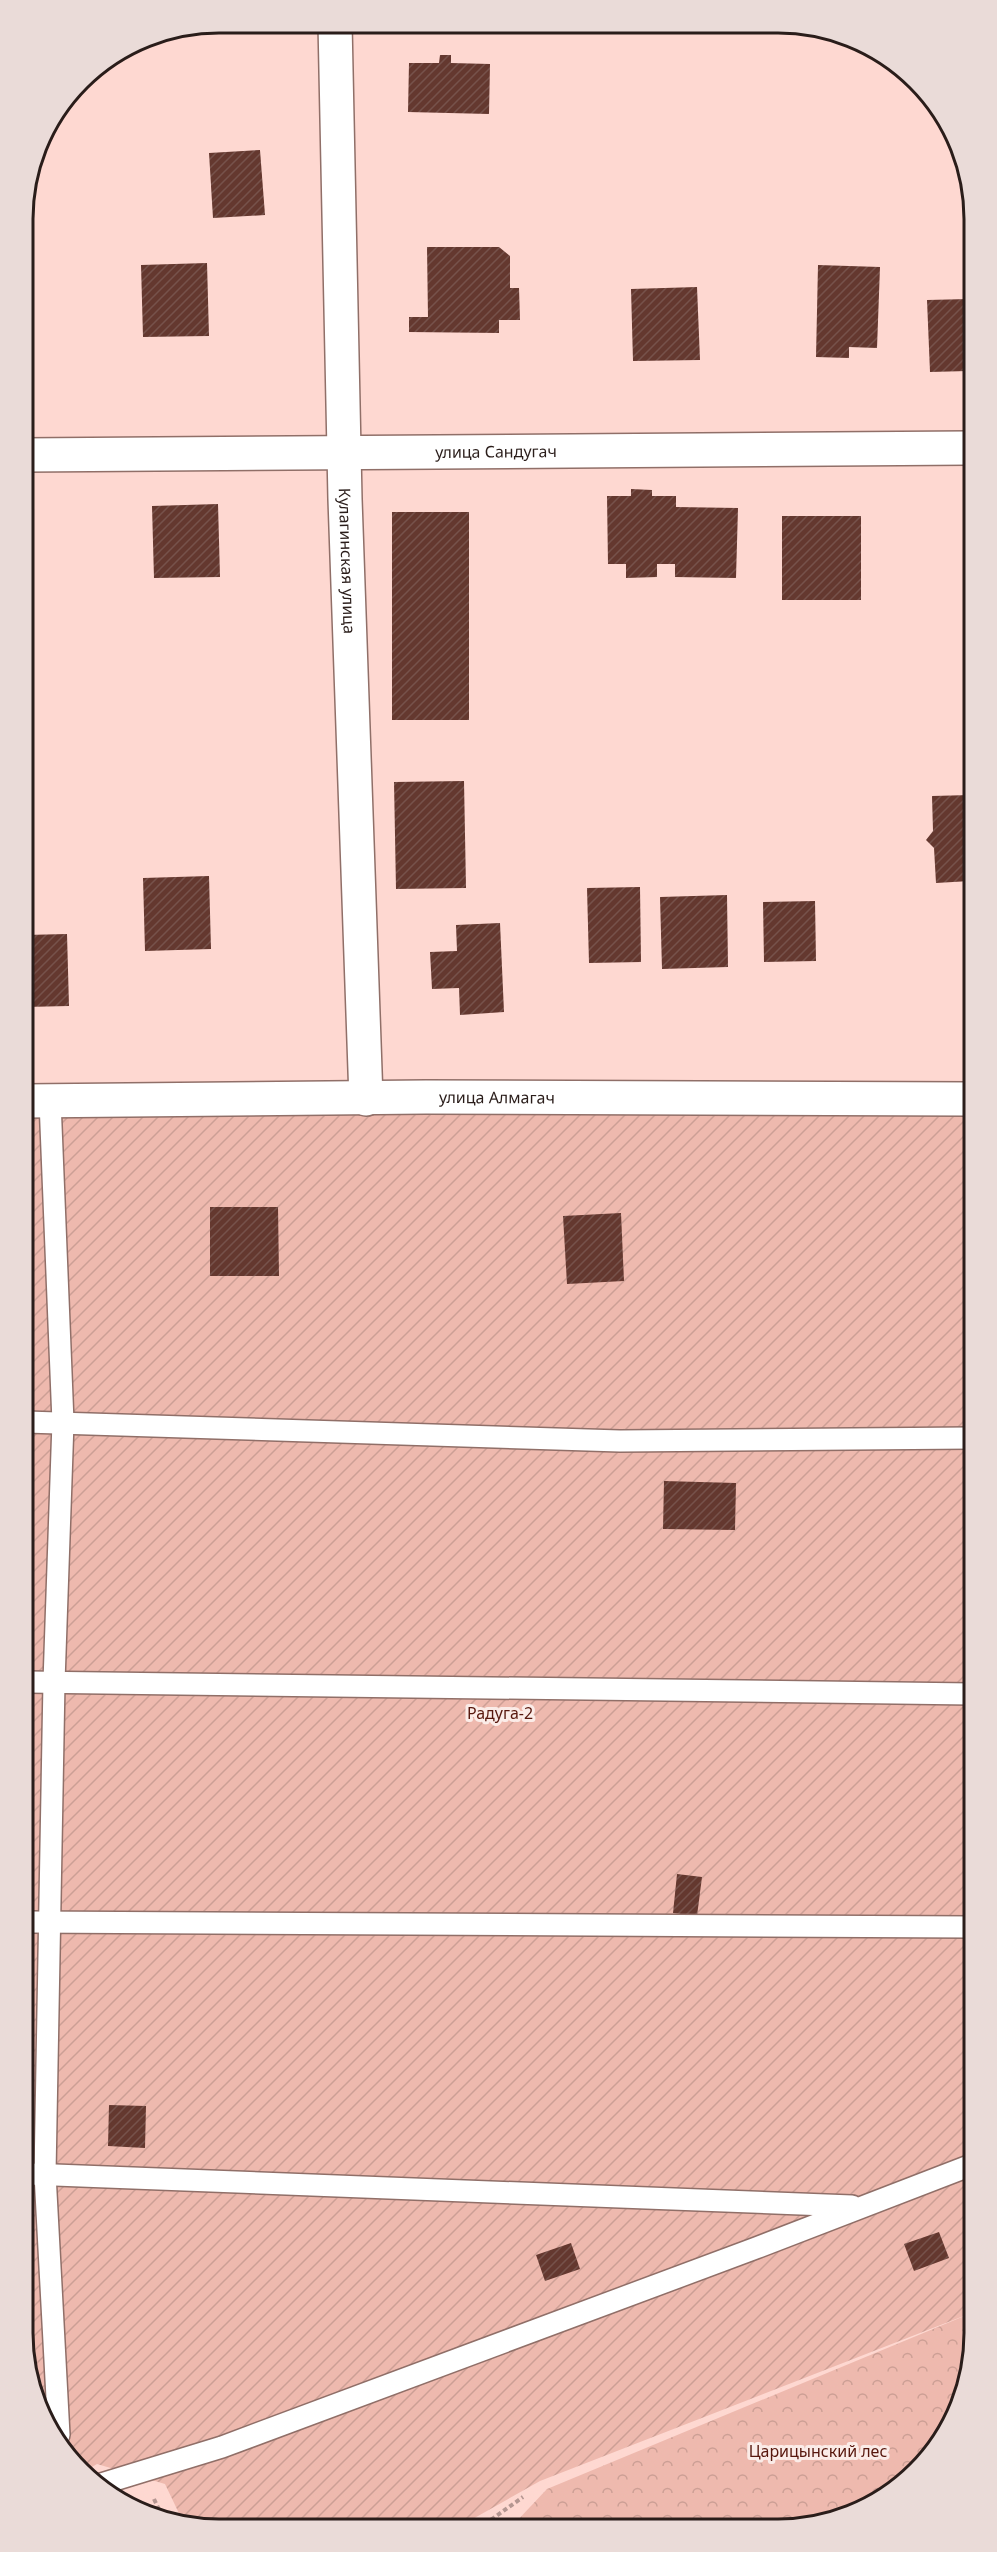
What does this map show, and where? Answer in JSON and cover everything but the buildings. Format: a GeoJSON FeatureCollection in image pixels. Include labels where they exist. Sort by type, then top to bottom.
{"type":"FeatureCollection","features":[{"type":"Feature","properties":{"kind":"street","name":"Кулагинская улица"},"geometry":{"type":"LineString","coordinates":[[335,33],[345,451],[366,1099]]}},
{"type":"Feature","properties":{"kind":"street","name":"улица Сандугач"},"geometry":{"type":"LineString","coordinates":[[33,455],[964,448]]}},
{"type":"Feature","properties":{"kind":"street","name":"улица Алмагач"},"geometry":{"type":"LineString","coordinates":[[38,1101],[964,1099]]}},
{"type":"Feature","properties":{"kind":"lane"},"geometry":{"type":"LineString","coordinates":[[38,1101],[63,1422],[49,1922],[37,2174],[56,2422]]}},
{"type":"Feature","properties":{"kind":"lane"},"geometry":{"type":"LineString","coordinates":[[33,1422],[620,1442],[964,1438]]}},
{"type":"Feature","properties":{"kind":"lane"},"geometry":{"type":"LineString","coordinates":[[33,1682],[964,1694]]}},
{"type":"Feature","properties":{"kind":"lane"},"geometry":{"type":"LineString","coordinates":[[33,1922],[964,1927]]}},
{"type":"Feature","properties":{"kind":"lane"},"geometry":{"type":"LineString","coordinates":[[108,2482],[234,2442],[964,2168]]}},
{"type":"Feature","properties":{"kind":"lane"},"geometry":{"type":"LineString","coordinates":[[37,2174],[862,2207]]}},
{"type":"Feature","properties":{"kind":"path"},"geometry":{"type":"LineString","coordinates":[[492,2519],[523,2497]]}},
{"type":"Feature","properties":{"kind":"green space","name":"Радуга-2"},"geometry":{"type":"Polygon","coordinates":[[[964,1108],[964,2316],[540,2481],[473,2519],[207,2519],[179,2514],[165,2484],[97,2464],[91,2467],[71,2446],[47,2404],[39,2381],[33,2333],[33,1114],[964,1108]]]}},
{"type":"Feature","properties":{"kind":"green space","name":"Царицынский лес"},"geometry":{"type":"Polygon","coordinates":[[[964,2316],[964,2345],[954,2393],[933,2436],[891,2481],[849,2505],[826,2513],[778,2519],[519,2519],[547,2489],[964,2316]]]}}]}
